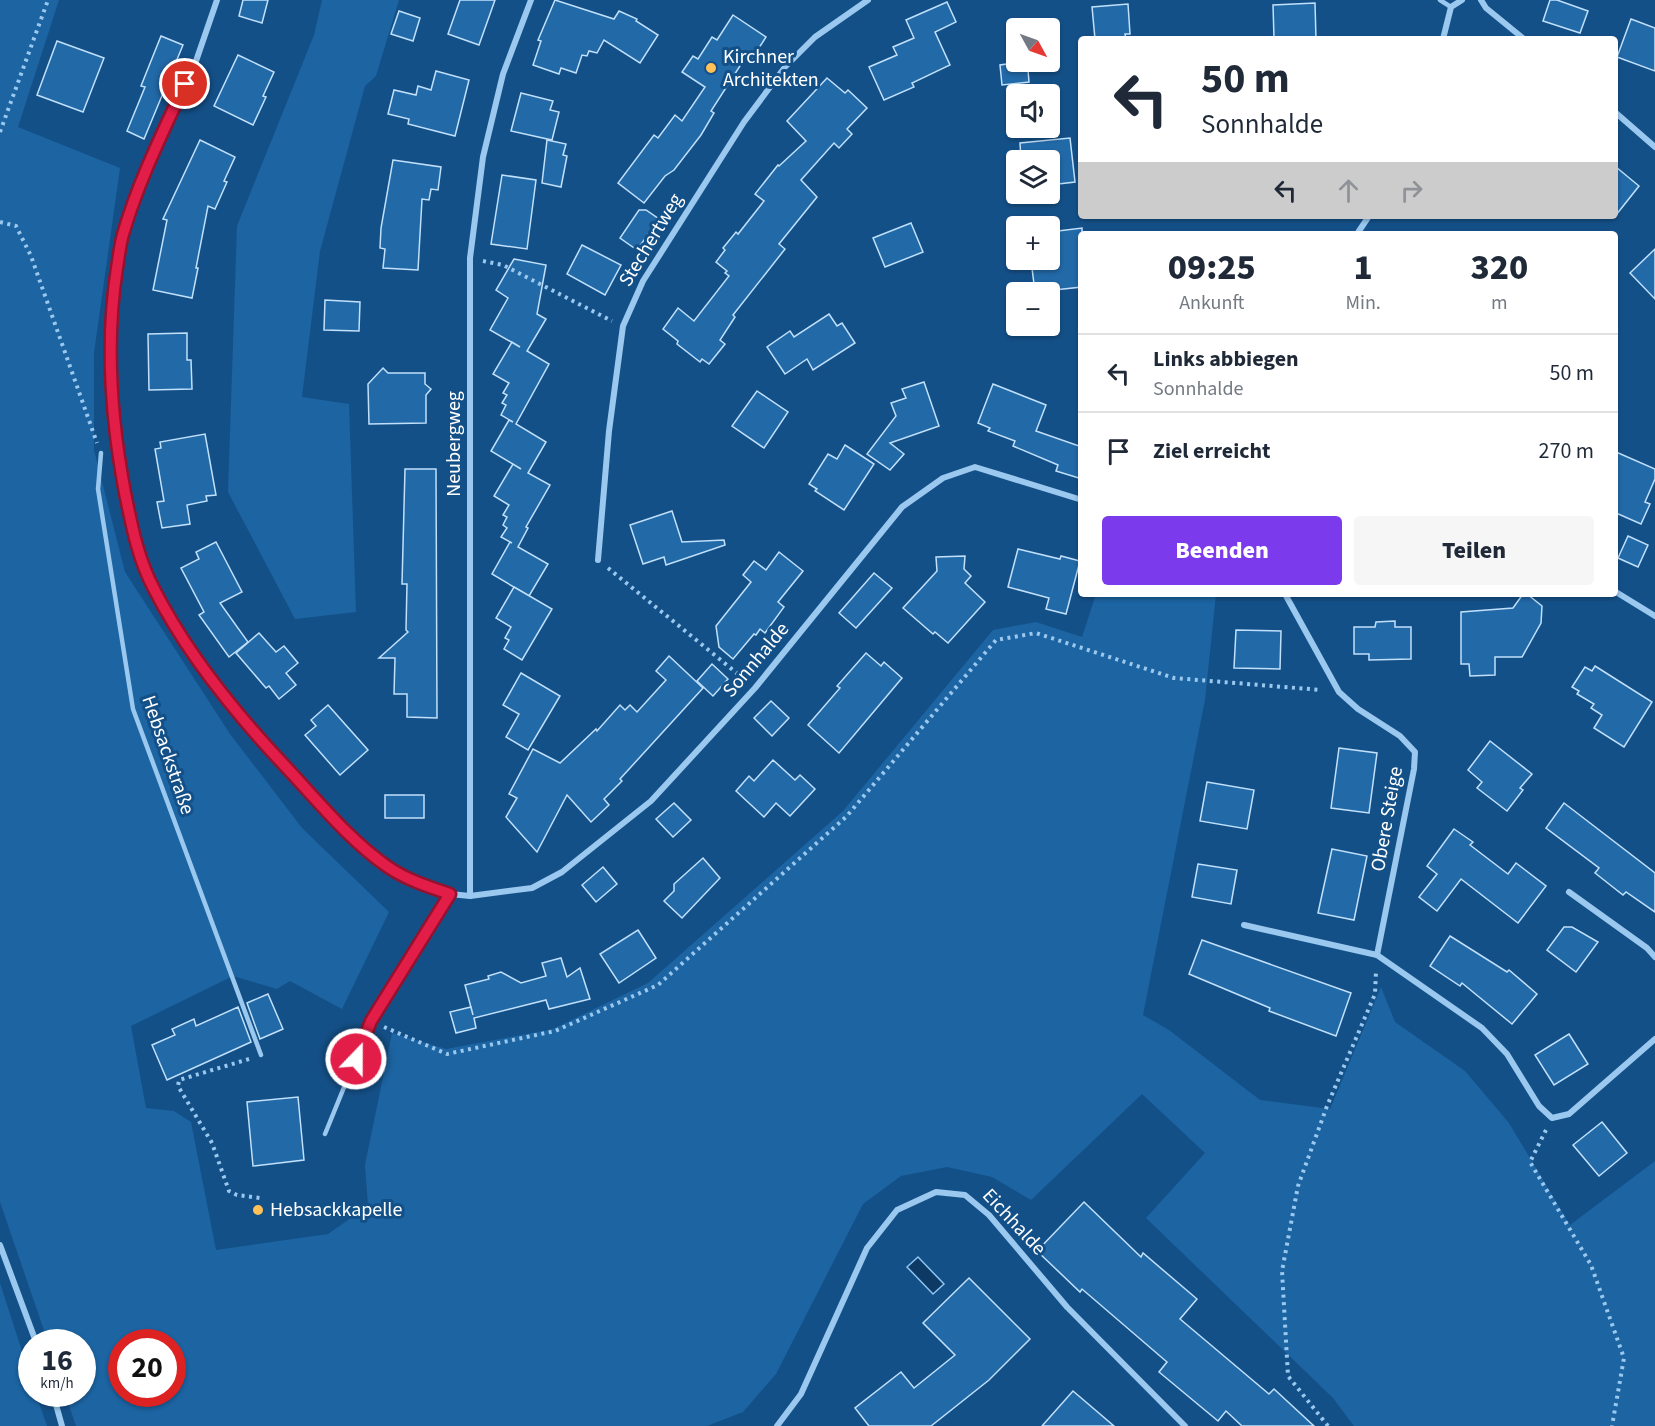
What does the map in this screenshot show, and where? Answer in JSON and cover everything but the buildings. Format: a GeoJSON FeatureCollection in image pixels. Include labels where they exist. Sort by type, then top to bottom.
{"type":"FeatureCollection","features":[{"type":"Feature","properties":{"kind":"street","name":"Sonnhalde"},"geometry":{"type":"LineString","coordinates":[[217,0],[195,64],[147,167],[123,232],[112,302],[110,343],[117,449],[138,555],[175,629],[231,704],[264,743],[360,845],[390,868],[424,885],[450,894],[471,896],[532,888],[562,872],[651,801],[755,688],[902,507],[943,478],[975,467],[1078,499]]}},
{"type":"Feature","properties":{"kind":"street","name":"Neubergweg"},"geometry":{"type":"LineString","coordinates":[[471,896],[471,258],[483,157],[503,74],[531,0]]}},
{"type":"Feature","properties":{"kind":"street","name":"Stechertweg"},"geometry":{"type":"LineString","coordinates":[[598,560],[609,431],[622,326],[643,281],[761,98],[785,67],[815,37],[868,0]]}},
{"type":"Feature","properties":{"kind":"street"},"geometry":{"type":"LineString","coordinates":[[1444,36],[1451,7],[1462,0]]}},
{"type":"Feature","properties":{"kind":"street"},"geometry":{"type":"LineString","coordinates":[[1481,0],[1486,8],[1520,36]]}},
{"type":"Feature","properties":{"kind":"street"},"geometry":{"type":"LineString","coordinates":[[1618,115],[1655,147]]}},
{"type":"Feature","properties":{"kind":"street"},"geometry":{"type":"LineString","coordinates":[[1618,593],[1655,616]]}},
{"type":"Feature","properties":{"kind":"street","name":"Obere Steige"},"geometry":{"type":"LineString","coordinates":[[1287,597],[1339,692],[1358,709],[1400,736],[1415,752],[1412,781],[1377,955]]}},
{"type":"Feature","properties":{"kind":"street"},"geometry":{"type":"LineString","coordinates":[[1569,892],[1647,948],[1655,957]]}},
{"type":"Feature","properties":{"kind":"street"},"geometry":{"type":"LineString","coordinates":[[1244,925],[1377,955],[1482,1028],[1507,1054],[1539,1106],[1552,1118],[1569,1114],[1655,1039]]}},
{"type":"Feature","properties":{"kind":"street","name":"Eichhalde"},"geometry":{"type":"LineString","coordinates":[[777,1426],[801,1394],[867,1248],[897,1210],[936,1192],[965,1195],[989,1215],[1067,1307],[1185,1426]]}},
{"type":"Feature","properties":{"kind":"street"},"geometry":{"type":"LineString","coordinates":[[0,1245],[31,1329]]}},
{"type":"Feature","properties":{"kind":"street"},"geometry":{"type":"LineString","coordinates":[[57,1407],[62,1426]]}},
{"type":"Feature","properties":{"kind":"lane"},"geometry":{"type":"LineString","coordinates":[[1440,0],[1451,7]]}},
{"type":"Feature","properties":{"kind":"lane","name":"Hebsackstraße"},"geometry":{"type":"LineString","coordinates":[[101,453],[98,489],[133,709],[261,1056]]}},
{"type":"Feature","properties":{"kind":"lane"},"geometry":{"type":"LineString","coordinates":[[325,1134],[371,1021],[450,894]]}},
{"type":"Feature","properties":{"kind":"path"},"geometry":{"type":"LineString","coordinates":[[0,132],[48,0]]}},
{"type":"Feature","properties":{"kind":"path"},"geometry":{"type":"LineString","coordinates":[[0,222],[16,225],[31,256],[101,453]]}},
{"type":"Feature","properties":{"kind":"path"},"geometry":{"type":"LineString","coordinates":[[471,258],[503,265],[622,326]]}},
{"type":"Feature","properties":{"kind":"path"},"geometry":{"type":"LineString","coordinates":[[598,560],[740,676]]}},
{"type":"Feature","properties":{"kind":"path"},"geometry":{"type":"LineString","coordinates":[[371,1021],[447,1054],[555,1031],[658,985],[846,817],[996,640],[1036,633],[1174,678],[1339,692]]}},
{"type":"Feature","properties":{"kind":"path"},"geometry":{"type":"LineString","coordinates":[[1328,1426],[1288,1376],[1282,1271],[1298,1186],[1327,1106],[1375,994]]}},
{"type":"Feature","properties":{"kind":"path"},"geometry":{"type":"LineString","coordinates":[[241,1061],[179,1080],[178,1086],[212,1143],[229,1191],[237,1195],[260,1198]]}},
{"type":"Feature","properties":{"kind":"path"},"geometry":{"type":"LineString","coordinates":[[1552,1118],[1530,1162],[1591,1265],[1624,1358],[1612,1426]]}},
{"type":"Feature","properties":{"kind":"shaded area"},"geometry":{"type":"Polygon","coordinates":[[[0,0],[59,0],[18,127],[120,168],[94,353],[94,450],[125,572],[230,734],[302,828],[389,912],[342,1009],[290,981],[277,989],[233,976],[131,1026],[146,1108],[174,1111],[191,1122],[216,1250],[328,1234],[368,1206],[365,1165],[392,1033],[446,1049],[553,1029],[648,983],[843,811],[993,630],[1036,622],[1082,637],[1095,597],[1216,597],[1205,700],[1143,1015],[1169,1030],[1260,1100],[1330,1109],[1381,987],[1395,1022],[1465,1071],[1509,1123],[1570,1225],[1655,1161],[1655,1426],[1354,1426],[1333,1398],[1146,1218],[1205,1153],[1142,1094],[1031,1200],[992,1177],[947,1167],[901,1176],[863,1204],[776,1374],[743,1412],[707,1426],[76,1426],[69,1407],[96,1407],[96,1329],[44,1329],[0,1202],[0,0]]]}},
{"type":"Feature","properties":{"kind":"shaded area"},"geometry":{"type":"Polygon","coordinates":[[[322,0],[399,0],[376,76],[365,86],[320,251],[302,397],[349,404],[356,612],[295,619],[228,492],[237,226],[314,35],[322,0]]]}},
{"type":"Feature","properties":{"kind":"shaded area"},"geometry":{"type":"Polygon","coordinates":[[[918,1257],[944,1284],[933,1294],[907,1267],[918,1257]]]}},
{"type":"Feature","properties":{"kind":"shaded area"},"geometry":{"type":"Polygon","coordinates":[[[0,1283],[18,1339],[18,1407],[40,1407],[47,1426],[0,1426],[0,1283]]]}},
{"type":"Feature","properties":{"kind":"place","name":"Kirchner Architekten"},"geometry":{"type":"Point","coordinates":[711,68]}},
{"type":"Feature","properties":{"kind":"place","name":"Hebsackkapelle"},"geometry":{"type":"Point","coordinates":[258,1210]}},
{"type":"Feature","properties":{"kind":"route"},"geometry":{"type":"LineString","coordinates":[[185,84],[147,167],[123,232],[112,302],[110,343],[117,449],[138,555],[175,629],[201,664],[264,743],[360,845],[390,868],[424,885],[450,894],[371,1021],[356,1059]]}}]}
